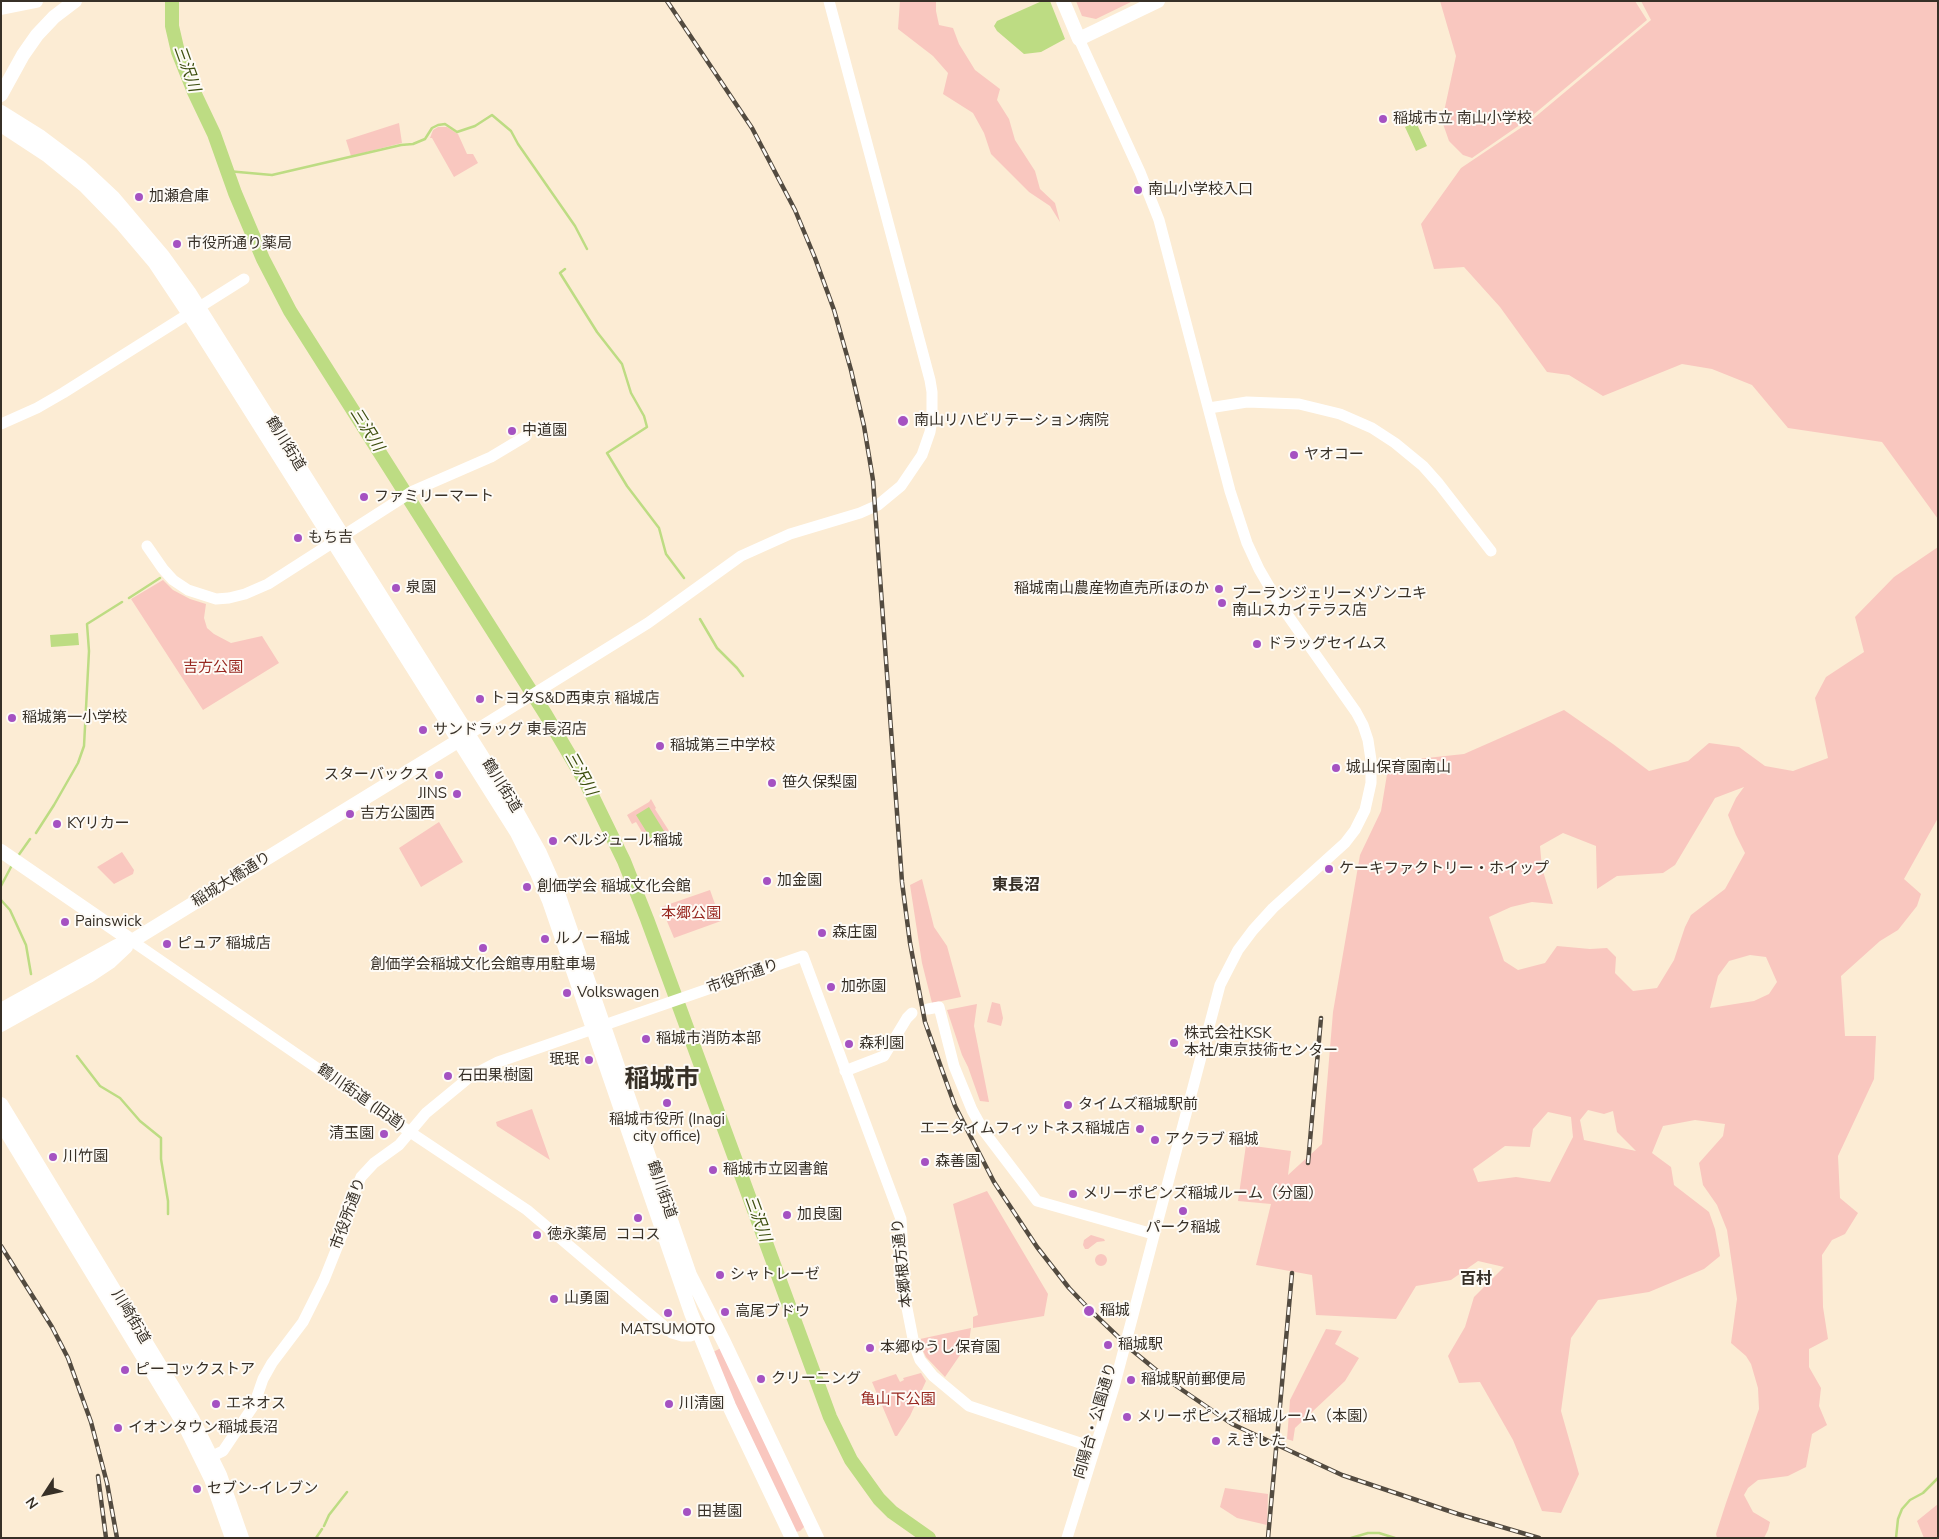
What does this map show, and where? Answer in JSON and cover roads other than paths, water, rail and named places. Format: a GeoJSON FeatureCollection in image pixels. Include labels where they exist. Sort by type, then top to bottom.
{"type":"FeatureCollection","features":[{"type":"Feature","properties":{"kind":"main road"},"geometry":{"type":"LineString","coordinates":[[1,8],[36,1]]}},
{"type":"Feature","properties":{"kind":"main road"},"geometry":{"type":"LineString","coordinates":[[1063,1],[1079,39],[1158,1]]}},
{"type":"Feature","properties":{"kind":"main road"},"geometry":{"type":"LineString","coordinates":[[1,95],[32,42],[64,4]]}},
{"type":"Feature","properties":{"kind":"main road","name":"鶴川街道"},"geometry":{"type":"LineString","coordinates":[[1,112],[68,157],[112,197],[151,240],[464,737],[516,810],[544,860],[559,896],[598,1027],[690,1275],[817,1538]]}},
{"type":"Feature","properties":{"kind":"main road","name":"鶴川街道"},"geometry":{"type":"LineString","coordinates":[[1,125],[60,166],[105,206],[194,310]]}},
{"type":"Feature","properties":{"kind":"main road","name":"稲城大橋通り"},"geometry":{"type":"LineString","coordinates":[[1,1010],[111,949],[132,941],[464,737]]}},
{"type":"Feature","properties":{"kind":"main road","name":"鶴川街道 (旧道)"},"geometry":{"type":"LineString","coordinates":[[1,851],[132,941]]}},
{"type":"Feature","properties":{"kind":"main road"},"geometry":{"type":"LineString","coordinates":[[1,1017],[132,941]]}},
{"type":"Feature","properties":{"kind":"main road"},"geometry":{"type":"LineString","coordinates":[[1,1024],[89,976],[110,962],[132,941]]}},
{"type":"Feature","properties":{"kind":"main road"},"geometry":{"type":"LineString","coordinates":[[1,1003],[87,955],[111,949]]}},
{"type":"Feature","properties":{"kind":"main road","name":"川崎街道"},"geometry":{"type":"LineString","coordinates":[[1,1104],[186,1408],[207,1458],[232,1538]]}},
{"type":"Feature","properties":{"kind":"main road","name":"鶴川街道"},"geometry":{"type":"LineString","coordinates":[[628,1111],[699,1333],[729,1406],[791,1535]]}},
{"type":"Feature","properties":{"kind":"main road","name":"川崎街道"},"geometry":{"type":"LineString","coordinates":[[1,1123],[207,1458],[229,1497],[242,1538]]}},
{"type":"Feature","properties":{"kind":"main road"},"geometry":{"type":"LineString","coordinates":[[791,1535],[804,1533],[808,1525],[807,1515]]}},
{"type":"Feature","properties":{"kind":"street"},"geometry":{"type":"LineString","coordinates":[[464,737],[648,623],[729,564],[755,549],[790,534],[860,513],[878,505],[901,486],[922,455],[930,432],[932,419],[930,380],[829,1]]}},
{"type":"Feature","properties":{"kind":"street","name":"向陽台・公園通り"},"geometry":{"type":"LineString","coordinates":[[1067,1538],[1126,1328],[1152,1248],[1153,1234],[1214,1004],[1228,967],[1248,936],[1267,914],[1345,843],[1355,830],[1366,810],[1371,783],[1372,760],[1368,740],[1356,712],[1277,600],[1247,543],[1230,491],[1159,220],[1140,172],[1079,39]]}},
{"type":"Feature","properties":{"kind":"street"},"geometry":{"type":"LineString","coordinates":[[1,424],[37,408],[63,393],[244,279]]}},
{"type":"Feature","properties":{"kind":"street"},"geometry":{"type":"LineString","coordinates":[[1209,408],[1247,402],[1299,404],[1340,414],[1372,428],[1395,443],[1423,466],[1491,551]]}},
{"type":"Feature","properties":{"kind":"street"},"geometry":{"type":"LineString","coordinates":[[147,546],[173,580],[188,590],[216,599],[229,598],[256,590],[413,491],[491,457],[526,436]]}},
{"type":"Feature","properties":{"kind":"street","name":"鶴川街道 (旧道)"},"geometry":{"type":"LineString","coordinates":[[132,941],[527,1210],[672,1333],[682,1336],[699,1333],[716,1326]]}},
{"type":"Feature","properties":{"kind":"street","name":"市役所通り"},"geometry":{"type":"LineString","coordinates":[[207,1458],[223,1451],[245,1420],[254,1405],[263,1379],[272,1363],[303,1322],[324,1280],[344,1230],[361,1177],[367,1169],[399,1145],[426,1113],[471,1076],[491,1065],[803,956]]}},
{"type":"Feature","properties":{"kind":"street","name":"本郷根方通り"},"geometry":{"type":"LineString","coordinates":[[803,956],[901,1219],[906,1303],[914,1344],[920,1360],[933,1376],[970,1406],[1089,1446]]}},
{"type":"Feature","properties":{"kind":"street"},"geometry":{"type":"LineString","coordinates":[[928,1009],[939,1007],[954,1066],[979,1124],[1030,1192],[1043,1203],[1153,1234]]}},
{"type":"Feature","properties":{"kind":"street"},"geometry":{"type":"LineString","coordinates":[[845,1071],[884,1056],[912,1013]]}},
{"type":"Feature","properties":{"kind":"street","name":"向陽台・公園通り"},"geometry":{"type":"LineString","coordinates":[[1060,1538],[1116,1368]]}},
{"type":"Feature","properties":{"kind":"waterway","name":"三沢川"},"geometry":{"type":"LineString","coordinates":[[172,1],[172,26],[178,52],[214,134],[235,193],[263,259],[290,311],[546,715],[586,783],[624,861],[830,1417],[851,1460],[879,1499],[892,1512],[929,1538]]}},
{"type":"Feature","properties":{"kind":"waterway"},"geometry":{"type":"LineString","coordinates":[[227,171],[272,175],[401,145],[413,144],[425,139],[432,128],[438,125],[445,124],[457,132],[475,126],[492,115],[511,131],[575,226],[587,249]]}},
{"type":"Feature","properties":{"kind":"waterway"},"geometry":{"type":"LineString","coordinates":[[565,269],[560,273],[597,332],[622,364],[631,393],[644,416],[647,427],[607,453],[627,486],[659,528],[666,554],[684,578]]}},
{"type":"Feature","properties":{"kind":"waterway"},"geometry":{"type":"LineString","coordinates":[[129,598],[160,578]]}},
{"type":"Feature","properties":{"kind":"waterway"},"geometry":{"type":"LineString","coordinates":[[36,833],[78,763],[84,746],[89,651],[87,624],[122,602]]}},
{"type":"Feature","properties":{"kind":"waterway"},"geometry":{"type":"LineString","coordinates":[[700,619],[717,648],[743,676]]}},
{"type":"Feature","properties":{"kind":"waterway"},"geometry":{"type":"LineString","coordinates":[[18,856],[30,839]]}},
{"type":"Feature","properties":{"kind":"waterway"},"geometry":{"type":"LineString","coordinates":[[1,886],[12,865]]}},
{"type":"Feature","properties":{"kind":"waterway"},"geometry":{"type":"LineString","coordinates":[[1,900],[10,910],[26,945],[31,974]]}},
{"type":"Feature","properties":{"kind":"waterway"},"geometry":{"type":"LineString","coordinates":[[77,1056],[100,1086],[120,1098],[140,1121],[161,1138],[161,1159],[168,1201],[168,1214]]}},
{"type":"Feature","properties":{"kind":"waterway"},"geometry":{"type":"LineString","coordinates":[[1896,1538],[1898,1519],[1902,1509],[1910,1500],[1923,1493],[1938,1478]]}},
{"type":"Feature","properties":{"kind":"waterway"},"geometry":{"type":"LineString","coordinates":[[324,1526],[329,1515],[347,1492]]}},
{"type":"Feature","properties":{"kind":"waterway"},"geometry":{"type":"LineString","coordinates":[[316,1538],[322,1529]]}},
{"type":"Feature","properties":{"kind":"waterway"},"geometry":{"type":"LineString","coordinates":[[1351,1538],[1368,1533],[1379,1533],[1395,1538]]}},
{"type":"Feature","properties":{"kind":"railway"},"geometry":{"type":"LineString","coordinates":[[667,1],[752,128],[795,210],[834,310],[851,370],[864,426],[873,480],[902,882],[910,943],[925,1022],[955,1106],[994,1182],[1037,1247],[1069,1288],[1090,1310],[1133,1351],[1172,1383],[1232,1424],[1342,1475],[1458,1514],[1539,1538]]}},
{"type":"Feature","properties":{"kind":"railway"},"geometry":{"type":"LineString","coordinates":[[1308,1163],[1321,1018]]}},
{"type":"Feature","properties":{"kind":"railway"},"geometry":{"type":"LineString","coordinates":[[1,1246],[52,1327],[68,1358],[91,1422],[107,1483],[117,1538]]}},
{"type":"Feature","properties":{"kind":"railway"},"geometry":{"type":"LineString","coordinates":[[1268,1538],[1292,1273]]}},
{"type":"Feature","properties":{"kind":"railway"},"geometry":{"type":"LineString","coordinates":[[98,1476],[106,1538]]}},
{"type":"Feature","properties":{"kind":"place","name":"稲城市立 南山小学校"},"geometry":{"type":"Point","coordinates":[1383,119]}},
{"type":"Feature","properties":{"kind":"place","name":"南山小学校入口"},"geometry":{"type":"Point","coordinates":[1138,190]}},
{"type":"Feature","properties":{"kind":"place","name":"加瀬倉庫"},"geometry":{"type":"Point","coordinates":[139,197]}},
{"type":"Feature","properties":{"kind":"place","name":"市役所通り薬局"},"geometry":{"type":"Point","coordinates":[177,244]}},
{"type":"Feature","properties":{"kind":"place","name":"南山リハビリテーション病院"},"geometry":{"type":"Point","coordinates":[903,421]}},
{"type":"Feature","properties":{"kind":"place","name":"中道園"},"geometry":{"type":"Point","coordinates":[512,431]}},
{"type":"Feature","properties":{"kind":"place","name":"ヤオコー"},"geometry":{"type":"Point","coordinates":[1294,455]}},
{"type":"Feature","properties":{"kind":"place","name":"ファミリーマート"},"geometry":{"type":"Point","coordinates":[364,497]}},
{"type":"Feature","properties":{"kind":"place","name":"もち吉"},"geometry":{"type":"Point","coordinates":[298,538]}},
{"type":"Feature","properties":{"kind":"place","name":"泉園"},"geometry":{"type":"Point","coordinates":[396,588]}},
{"type":"Feature","properties":{"kind":"place","name":"稲城南山農産物直売所ほのか"},"geometry":{"type":"Point","coordinates":[1219,589]}},
{"type":"Feature","properties":{"kind":"place","name":"ブーランジェリーメゾンユキ 南山スカイテラス店"},"geometry":{"type":"Point","coordinates":[1222,603]}},
{"type":"Feature","properties":{"kind":"place","name":"ドラッグセイムス"},"geometry":{"type":"Point","coordinates":[1257,644]}},
{"type":"Feature","properties":{"kind":"place","name":"トヨタS&D西東京 稲城店"},"geometry":{"type":"Point","coordinates":[480,699]}},
{"type":"Feature","properties":{"kind":"place","name":"稲城第一小学校"},"geometry":{"type":"Point","coordinates":[12,718]}},
{"type":"Feature","properties":{"kind":"place","name":"サンドラッグ 東長沼店"},"geometry":{"type":"Point","coordinates":[423,730]}},
{"type":"Feature","properties":{"kind":"place","name":"稲城第三中学校"},"geometry":{"type":"Point","coordinates":[660,746]}},
{"type":"Feature","properties":{"kind":"place","name":"城山保育園南山"},"geometry":{"type":"Point","coordinates":[1336,768]}},
{"type":"Feature","properties":{"kind":"place","name":"スターバックス"},"geometry":{"type":"Point","coordinates":[439,775]}},
{"type":"Feature","properties":{"kind":"place","name":"笹久保梨園"},"geometry":{"type":"Point","coordinates":[772,783]}},
{"type":"Feature","properties":{"kind":"place","name":"JINS"},"geometry":{"type":"Point","coordinates":[457,794]}},
{"type":"Feature","properties":{"kind":"place","name":"吉方公園西"},"geometry":{"type":"Point","coordinates":[350,814]}},
{"type":"Feature","properties":{"kind":"place","name":"KYリカー"},"geometry":{"type":"Point","coordinates":[57,824]}},
{"type":"Feature","properties":{"kind":"place","name":"ベルジュール稲城"},"geometry":{"type":"Point","coordinates":[553,841]}},
{"type":"Feature","properties":{"kind":"place","name":"ケーキファクトリー・ホイップ"},"geometry":{"type":"Point","coordinates":[1329,869]}},
{"type":"Feature","properties":{"kind":"place","name":"加金園"},"geometry":{"type":"Point","coordinates":[767,881]}},
{"type":"Feature","properties":{"kind":"place","name":"創価学会 稲城文化会館"},"geometry":{"type":"Point","coordinates":[527,887]}},
{"type":"Feature","properties":{"kind":"place","name":"Painswick"},"geometry":{"type":"Point","coordinates":[65,922]}},
{"type":"Feature","properties":{"kind":"place","name":"森庄園"},"geometry":{"type":"Point","coordinates":[822,933]}},
{"type":"Feature","properties":{"kind":"place","name":"ルノー稲城"},"geometry":{"type":"Point","coordinates":[545,939]}},
{"type":"Feature","properties":{"kind":"place","name":"ピュア 稲城店"},"geometry":{"type":"Point","coordinates":[167,944]}},
{"type":"Feature","properties":{"kind":"place","name":"創価学会稲城文化会館専用駐車場"},"geometry":{"type":"Point","coordinates":[483,948]}},
{"type":"Feature","properties":{"kind":"place","name":"加弥園"},"geometry":{"type":"Point","coordinates":[831,987]}},
{"type":"Feature","properties":{"kind":"place","name":"Volkswagen"},"geometry":{"type":"Point","coordinates":[567,993]}},
{"type":"Feature","properties":{"kind":"place","name":"稲城市消防本部"},"geometry":{"type":"Point","coordinates":[646,1039]}},
{"type":"Feature","properties":{"kind":"place","name":"株式会社KSK 本社/東京技術センター"},"geometry":{"type":"Point","coordinates":[1174,1043]}},
{"type":"Feature","properties":{"kind":"place","name":"森利園"},"geometry":{"type":"Point","coordinates":[849,1044]}},
{"type":"Feature","properties":{"kind":"place","name":"珉珉"},"geometry":{"type":"Point","coordinates":[589,1060]}},
{"type":"Feature","properties":{"kind":"place","name":"石田果樹園"},"geometry":{"type":"Point","coordinates":[448,1076]}},
{"type":"Feature","properties":{"kind":"place","name":"稲城市役所 (Inagi city office)"},"geometry":{"type":"Point","coordinates":[667,1103]}},
{"type":"Feature","properties":{"kind":"place","name":"タイムズ稲城駅前"},"geometry":{"type":"Point","coordinates":[1068,1105]}},
{"type":"Feature","properties":{"kind":"place","name":"エニタイムフィットネス稲城店"},"geometry":{"type":"Point","coordinates":[1140,1129]}},
{"type":"Feature","properties":{"kind":"place","name":"清玉園"},"geometry":{"type":"Point","coordinates":[384,1134]}},
{"type":"Feature","properties":{"kind":"place","name":"アクラブ 稲城"},"geometry":{"type":"Point","coordinates":[1155,1140]}},
{"type":"Feature","properties":{"kind":"place","name":"川竹園"},"geometry":{"type":"Point","coordinates":[53,1157]}},
{"type":"Feature","properties":{"kind":"place","name":"森善園"},"geometry":{"type":"Point","coordinates":[925,1162]}},
{"type":"Feature","properties":{"kind":"place","name":"稲城市立図書館"},"geometry":{"type":"Point","coordinates":[713,1170]}},
{"type":"Feature","properties":{"kind":"place","name":"メリーポピンズ稲城ルーム（分園）"},"geometry":{"type":"Point","coordinates":[1073,1194]}},
{"type":"Feature","properties":{"kind":"place","name":"パーク稲城"},"geometry":{"type":"Point","coordinates":[1183,1211]}},
{"type":"Feature","properties":{"kind":"place","name":"加良園"},"geometry":{"type":"Point","coordinates":[787,1215]}},
{"type":"Feature","properties":{"kind":"place","name":"ココス"},"geometry":{"type":"Point","coordinates":[638,1218]}},
{"type":"Feature","properties":{"kind":"place","name":"徳永薬局"},"geometry":{"type":"Point","coordinates":[537,1235]}},
{"type":"Feature","properties":{"kind":"place","name":"シャトレーゼ"},"geometry":{"type":"Point","coordinates":[720,1275]}},
{"type":"Feature","properties":{"kind":"place","name":"山勇園"},"geometry":{"type":"Point","coordinates":[554,1299]}},
{"type":"Feature","properties":{"kind":"place","name":"稲城"},"geometry":{"type":"Point","coordinates":[1089,1311]}},
{"type":"Feature","properties":{"kind":"place","name":"高尾ブドウ"},"geometry":{"type":"Point","coordinates":[725,1312]}},
{"type":"Feature","properties":{"kind":"place","name":"MATSUMOTO"},"geometry":{"type":"Point","coordinates":[668,1313]}},
{"type":"Feature","properties":{"kind":"place","name":"稲城駅"},"geometry":{"type":"Point","coordinates":[1108,1345]}},
{"type":"Feature","properties":{"kind":"place","name":"本郷ゆうし保育園"},"geometry":{"type":"Point","coordinates":[870,1348]}},
{"type":"Feature","properties":{"kind":"place","name":"ピーコックストア"},"geometry":{"type":"Point","coordinates":[125,1370]}},
{"type":"Feature","properties":{"kind":"place","name":"クリーニング"},"geometry":{"type":"Point","coordinates":[761,1379]}},
{"type":"Feature","properties":{"kind":"place","name":"稲城駅前郵便局"},"geometry":{"type":"Point","coordinates":[1131,1380]}},
{"type":"Feature","properties":{"kind":"place","name":"エネオス"},"geometry":{"type":"Point","coordinates":[216,1404]}},
{"type":"Feature","properties":{"kind":"place","name":"川清園"},"geometry":{"type":"Point","coordinates":[669,1404]}},
{"type":"Feature","properties":{"kind":"place","name":"メリーポピンズ稲城ルーム（本園）"},"geometry":{"type":"Point","coordinates":[1127,1417]}},
{"type":"Feature","properties":{"kind":"place","name":"イオンタウン稲城長沼"},"geometry":{"type":"Point","coordinates":[118,1428]}},
{"type":"Feature","properties":{"kind":"place","name":"えきした"},"geometry":{"type":"Point","coordinates":[1216,1441]}},
{"type":"Feature","properties":{"kind":"place","name":"セブン-イレブン"},"geometry":{"type":"Point","coordinates":[197,1489]}},
{"type":"Feature","properties":{"kind":"place","name":"田甚園"},"geometry":{"type":"Point","coordinates":[687,1512]}},
{"type":"Feature","properties":{"kind":"district","name":"東長沼"},"geometry":{"type":"Point","coordinates":[1016,886]}},
{"type":"Feature","properties":{"kind":"district","name":"稲城市"},"geometry":{"type":"Point","coordinates":[662,1081]}},
{"type":"Feature","properties":{"kind":"district","name":"百村"},"geometry":{"type":"Point","coordinates":[1476,1280]}},
{"type":"Feature","properties":{"kind":"park label","name":"吉方公園"},"geometry":{"type":"Point","coordinates":[213,668]}},
{"type":"Feature","properties":{"kind":"park label","name":"本郷公園"},"geometry":{"type":"Point","coordinates":[691,914]}},
{"type":"Feature","properties":{"kind":"park label","name":"亀山下公園"},"geometry":{"type":"Point","coordinates":[898,1400]}}]}
